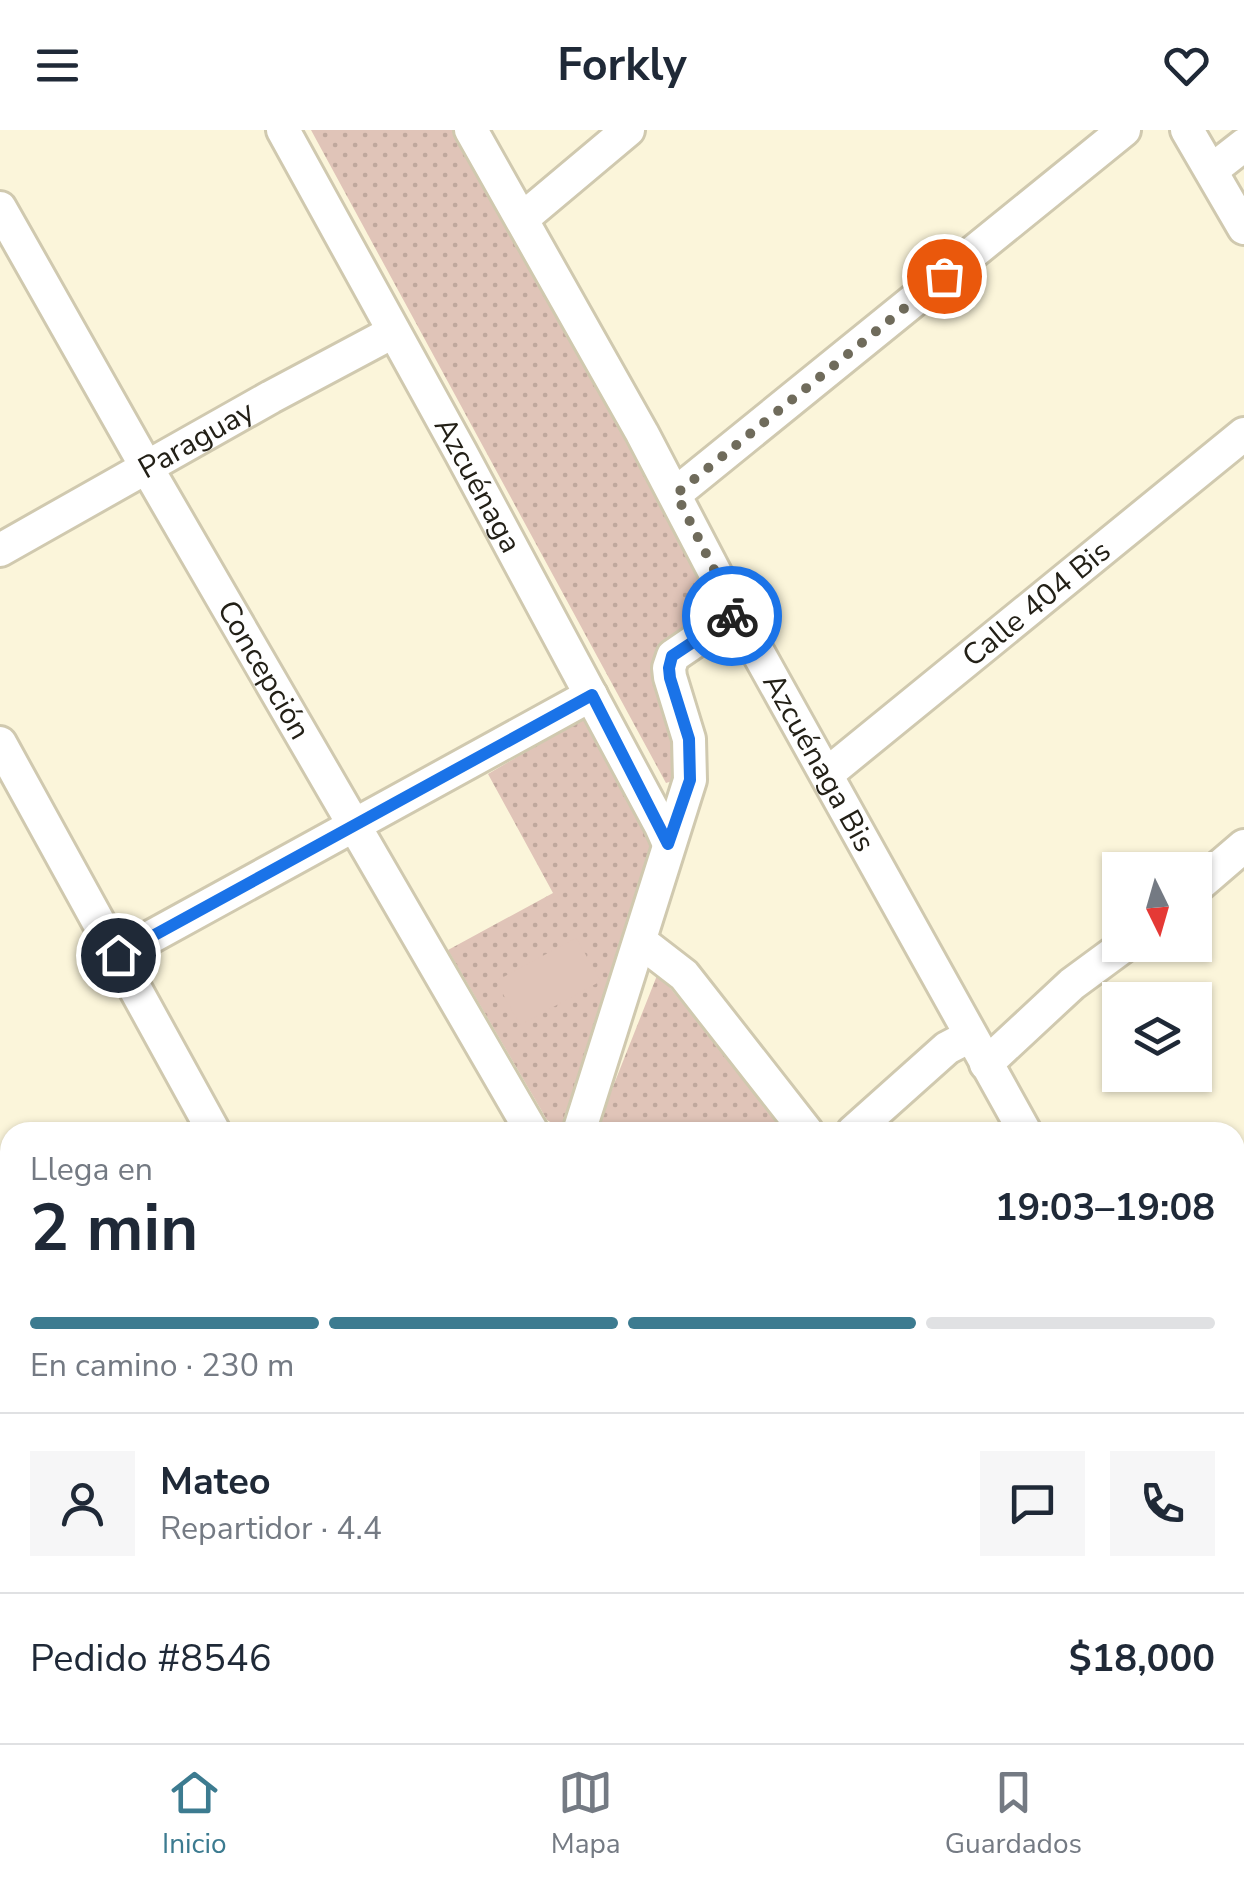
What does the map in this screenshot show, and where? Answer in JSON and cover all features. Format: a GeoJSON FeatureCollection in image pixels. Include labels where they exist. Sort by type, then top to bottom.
{"type":"FeatureCollection","features":[{"type":"Feature","properties":{"kind":"street","name":"Azcuénaga"},"geometry":{"type":"LineString","coordinates":[[283,130],[592,695],[668,844]]}},
{"type":"Feature","properties":{"kind":"street","name":"Azcuénaga Bis"},"geometry":{"type":"LineString","coordinates":[[471,130],[676,494],[736,613],[1018,1122]]}},
{"type":"Feature","properties":{"kind":"street"},"geometry":{"type":"LineString","coordinates":[[522,219],[628,130]]}},
{"type":"Feature","properties":{"kind":"street"},"geometry":{"type":"LineString","coordinates":[[676,494],[1124,130]]}},
{"type":"Feature","properties":{"kind":"street"},"geometry":{"type":"LineString","coordinates":[[1187,130],[1244,228]]}},
{"type":"Feature","properties":{"kind":"street"},"geometry":{"type":"LineString","coordinates":[[1212,170],[1244,145]]}},
{"type":"Feature","properties":{"kind":"street","name":"Concepción"},"geometry":{"type":"LineString","coordinates":[[0,208],[526,1122]]}},
{"type":"Feature","properties":{"kind":"street","name":"Paraguay"},"geometry":{"type":"LineString","coordinates":[[0,550],[393,332]]}},
{"type":"Feature","properties":{"kind":"street","name":"Calle 404 Bis"},"geometry":{"type":"LineString","coordinates":[[827,774],[1244,434]]}},
{"type":"Feature","properties":{"kind":"street"},"geometry":{"type":"LineString","coordinates":[[581,1122],[690,780],[689,739],[670,678],[672,656],[736,613]]}},
{"type":"Feature","properties":{"kind":"street"},"geometry":{"type":"LineString","coordinates":[[118,955],[592,695]]}},
{"type":"Feature","properties":{"kind":"street"},"geometry":{"type":"LineString","coordinates":[[0,742],[209,1122]]}},
{"type":"Feature","properties":{"kind":"street"},"geometry":{"type":"LineString","coordinates":[[1212,873],[1244,846]]}},
{"type":"Feature","properties":{"kind":"street"},"geometry":{"type":"LineString","coordinates":[[640,942],[684,975],[798,1122]]}},
{"type":"Feature","properties":{"kind":"street"},"geometry":{"type":"LineString","coordinates":[[865,1122],[947,1048],[978,1050],[1102,962]]}},
{"type":"Feature","properties":{"kind":"shaded area"},"geometry":{"type":"Polygon","coordinates":[[[311,130],[453,130],[719,609],[664,641],[657,658],[682,778],[666,783],[311,130]]]}},
{"type":"Feature","properties":{"kind":"shaded area"},"geometry":{"type":"Polygon","coordinates":[[[588,715],[648,824],[651,843],[577,1116],[568,1122],[547,1120],[448,950],[553,893],[488,774],[588,715]]]}},
{"type":"Feature","properties":{"kind":"shaded area"},"geometry":{"type":"Polygon","coordinates":[[[576,938],[601,981],[520,1025],[496,981],[576,938]]]}},
{"type":"Feature","properties":{"kind":"shaded area"},"geometry":{"type":"Polygon","coordinates":[[[658,973],[779,1122],[599,1122],[658,973]]]}},
{"type":"Feature","properties":{"kind":"way so far"},"geometry":{"type":"LineString","coordinates":[[732,616],[736,613],[676,494],[944,276]]}},
{"type":"Feature","properties":{"kind":"route"},"geometry":{"type":"LineString","coordinates":[[118,955],[592,695],[668,844],[690,780],[689,739],[670,678],[672,656],[732,616]]}}]}
